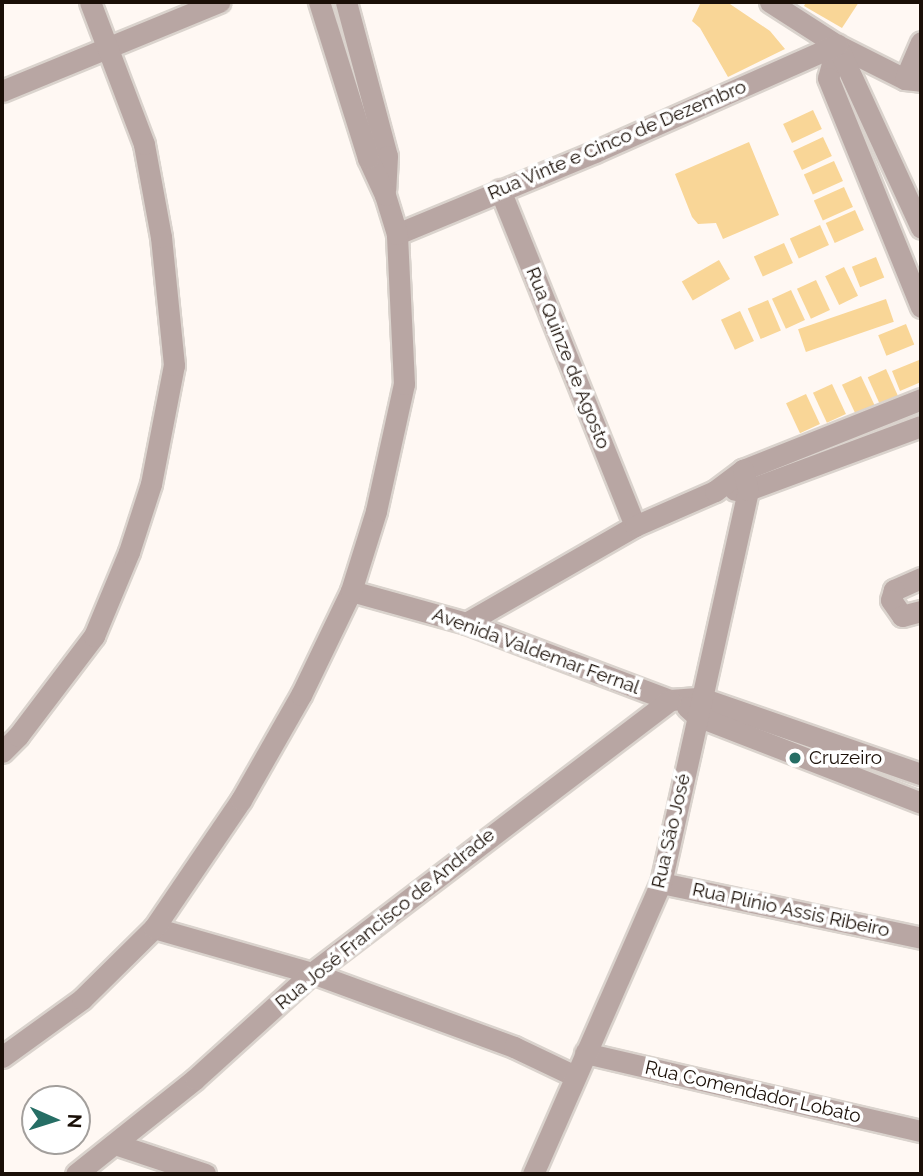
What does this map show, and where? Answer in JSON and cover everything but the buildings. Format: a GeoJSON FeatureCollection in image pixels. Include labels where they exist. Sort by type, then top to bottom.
{"type":"FeatureCollection","features":[{"type":"Feature","properties":{"kind":"street"},"geometry":{"type":"LineString","coordinates":[[2,752],[18,736],[94,636],[129,552],[151,484],[174,365],[161,237],[144,145],[90,2]]}},
{"type":"Feature","properties":{"kind":"street"},"geometry":{"type":"LineString","coordinates":[[2,91],[219,2]]}},
{"type":"Feature","properties":{"kind":"street"},"geometry":{"type":"LineString","coordinates":[[2,1057],[82,999],[154,928],[241,800],[301,695],[351,591],[376,511],[404,384],[397,234],[385,195],[387,156],[330,37],[319,2]]}},
{"type":"Feature","properties":{"kind":"street"},"geometry":{"type":"LineString","coordinates":[[346,2],[354,29],[359,94]]}},
{"type":"Feature","properties":{"kind":"street"},"geometry":{"type":"LineString","coordinates":[[770,2],[837,45],[913,80],[921,43]]}},
{"type":"Feature","properties":{"kind":"street"},"geometry":{"type":"LineString","coordinates":[[330,37],[354,29]]}},
{"type":"Feature","properties":{"kind":"street"},"geometry":{"type":"LineString","coordinates":[[837,45],[918,221],[890,224]]}},
{"type":"Feature","properties":{"kind":"street"},"geometry":{"type":"LineString","coordinates":[[837,45],[828,78],[890,224],[921,307]]}},
{"type":"Feature","properties":{"kind":"street","name":"Rua Vinte e Cinco de Dezembro"},"geometry":{"type":"LineString","coordinates":[[397,234],[595,152],[837,45]]}},
{"type":"Feature","properties":{"kind":"street","name":"Rua Quinze de Agosto"},"geometry":{"type":"LineString","coordinates":[[500,190],[635,526]]}},
{"type":"Feature","properties":{"kind":"street"},"geometry":{"type":"LineString","coordinates":[[745,480],[921,399]]}},
{"type":"Feature","properties":{"kind":"street"},"geometry":{"type":"LineString","coordinates":[[466,623],[635,526],[715,491],[921,426]]}},
{"type":"Feature","properties":{"kind":"street","name":"Rua São José"},"geometry":{"type":"LineString","coordinates":[[533,1174],[662,883],[687,704],[745,480]]}},
{"type":"Feature","properties":{"kind":"street"},"geometry":{"type":"LineString","coordinates":[[921,578],[894,590],[891,600],[902,616],[921,611]]}},
{"type":"Feature","properties":{"kind":"street","name":"Avenida Valdemar Fernal"},"geometry":{"type":"LineString","coordinates":[[351,591],[466,623],[687,704],[921,803]]}},
{"type":"Feature","properties":{"kind":"street","name":"Avenida Valdemar Fernal"},"geometry":{"type":"LineString","coordinates":[[687,704],[921,774]]}},
{"type":"Feature","properties":{"kind":"street","name":"Rua José Francisco de Andrade"},"geometry":{"type":"LineString","coordinates":[[76,1174],[195,1079],[312,973],[687,704]]}},
{"type":"Feature","properties":{"kind":"street","name":"Rua Plínio Assis Ribeiro"},"geometry":{"type":"LineString","coordinates":[[662,883],[921,938]]}},
{"type":"Feature","properties":{"kind":"street"},"geometry":{"type":"LineString","coordinates":[[154,928],[312,973],[514,1048],[575,1076]]}},
{"type":"Feature","properties":{"kind":"street","name":"Rua Comendador Lobato"},"geometry":{"type":"LineString","coordinates":[[585,1053],[921,1131]]}},
{"type":"Feature","properties":{"kind":"street"},"geometry":{"type":"LineString","coordinates":[[115,1144],[205,1174]]}},
{"type":"Feature","properties":{"kind":"place","name":"Cruzeiro"},"geometry":{"type":"Point","coordinates":[795,758]}}]}
